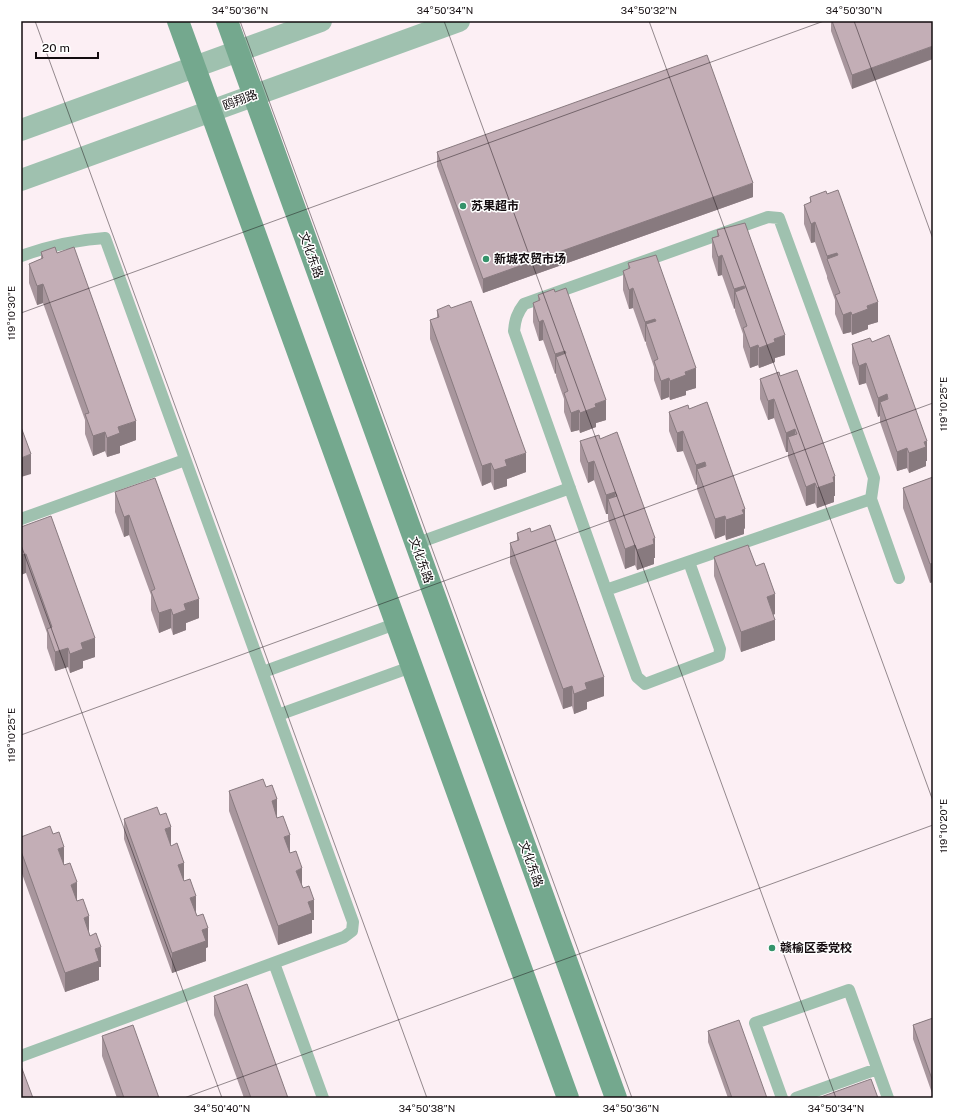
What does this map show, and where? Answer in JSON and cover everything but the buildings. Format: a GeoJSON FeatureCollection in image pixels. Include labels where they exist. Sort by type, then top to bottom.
{"type":"FeatureCollection","features":[{"type":"Feature","properties":{"kind":"main road"},"geometry":{"type":"LineString","coordinates":[[178,21],[568,1098]]}},
{"type":"Feature","properties":{"kind":"main road","name":"文化东路"},"geometry":{"type":"LineString","coordinates":[[227,21],[616,1098]]}},
{"type":"Feature","properties":{"kind":"street"},"geometry":{"type":"LineString","coordinates":[[21,130],[322,21]]}},
{"type":"Feature","properties":{"kind":"street","name":"鸥翔路"},"geometry":{"type":"LineString","coordinates":[[21,180],[459,21]]}},
{"type":"Feature","properties":{"kind":"lane"},"geometry":{"type":"LineString","coordinates":[[689,562],[720,649],[718,656],[645,684],[637,677],[514,331],[516,319],[524,304],[773,216],[779,218],[874,478],[871,499],[899,578]]}},
{"type":"Feature","properties":{"kind":"lane"},"geometry":{"type":"LineString","coordinates":[[21,256],[69,241],[104,238],[353,922],[352,931],[344,937],[21,1056]]}},
{"type":"Feature","properties":{"kind":"lane"},"geometry":{"type":"LineString","coordinates":[[21,519],[185,460]]}},
{"type":"Feature","properties":{"kind":"lane"},"geometry":{"type":"LineString","coordinates":[[415,544],[570,488]]}},
{"type":"Feature","properties":{"kind":"lane"},"geometry":{"type":"LineString","coordinates":[[606,590],[871,499]]}},
{"type":"Feature","properties":{"kind":"lane"},"geometry":{"type":"LineString","coordinates":[[263,672],[396,624]]}},
{"type":"Feature","properties":{"kind":"lane"},"geometry":{"type":"LineString","coordinates":[[278,715],[411,667]]}},
{"type":"Feature","properties":{"kind":"lane"},"geometry":{"type":"LineString","coordinates":[[274,963],[323,1098]]}},
{"type":"Feature","properties":{"kind":"lane"},"geometry":{"type":"LineString","coordinates":[[782,1098],[755,1023],[849,990],[888,1098]]}},
{"type":"Feature","properties":{"kind":"lane"},"geometry":{"type":"LineString","coordinates":[[796,1098],[877,1069]]}},
{"type":"Feature","properties":{"kind":"place","name":"苏果超市"},"geometry":{"type":"Point","coordinates":[463,206]}},
{"type":"Feature","properties":{"kind":"place","name":"新城农贸市场"},"geometry":{"type":"Point","coordinates":[486,259]}},
{"type":"Feature","properties":{"kind":"place","name":"赣榆区委党校"},"geometry":{"type":"Point","coordinates":[772,948]}}]}
